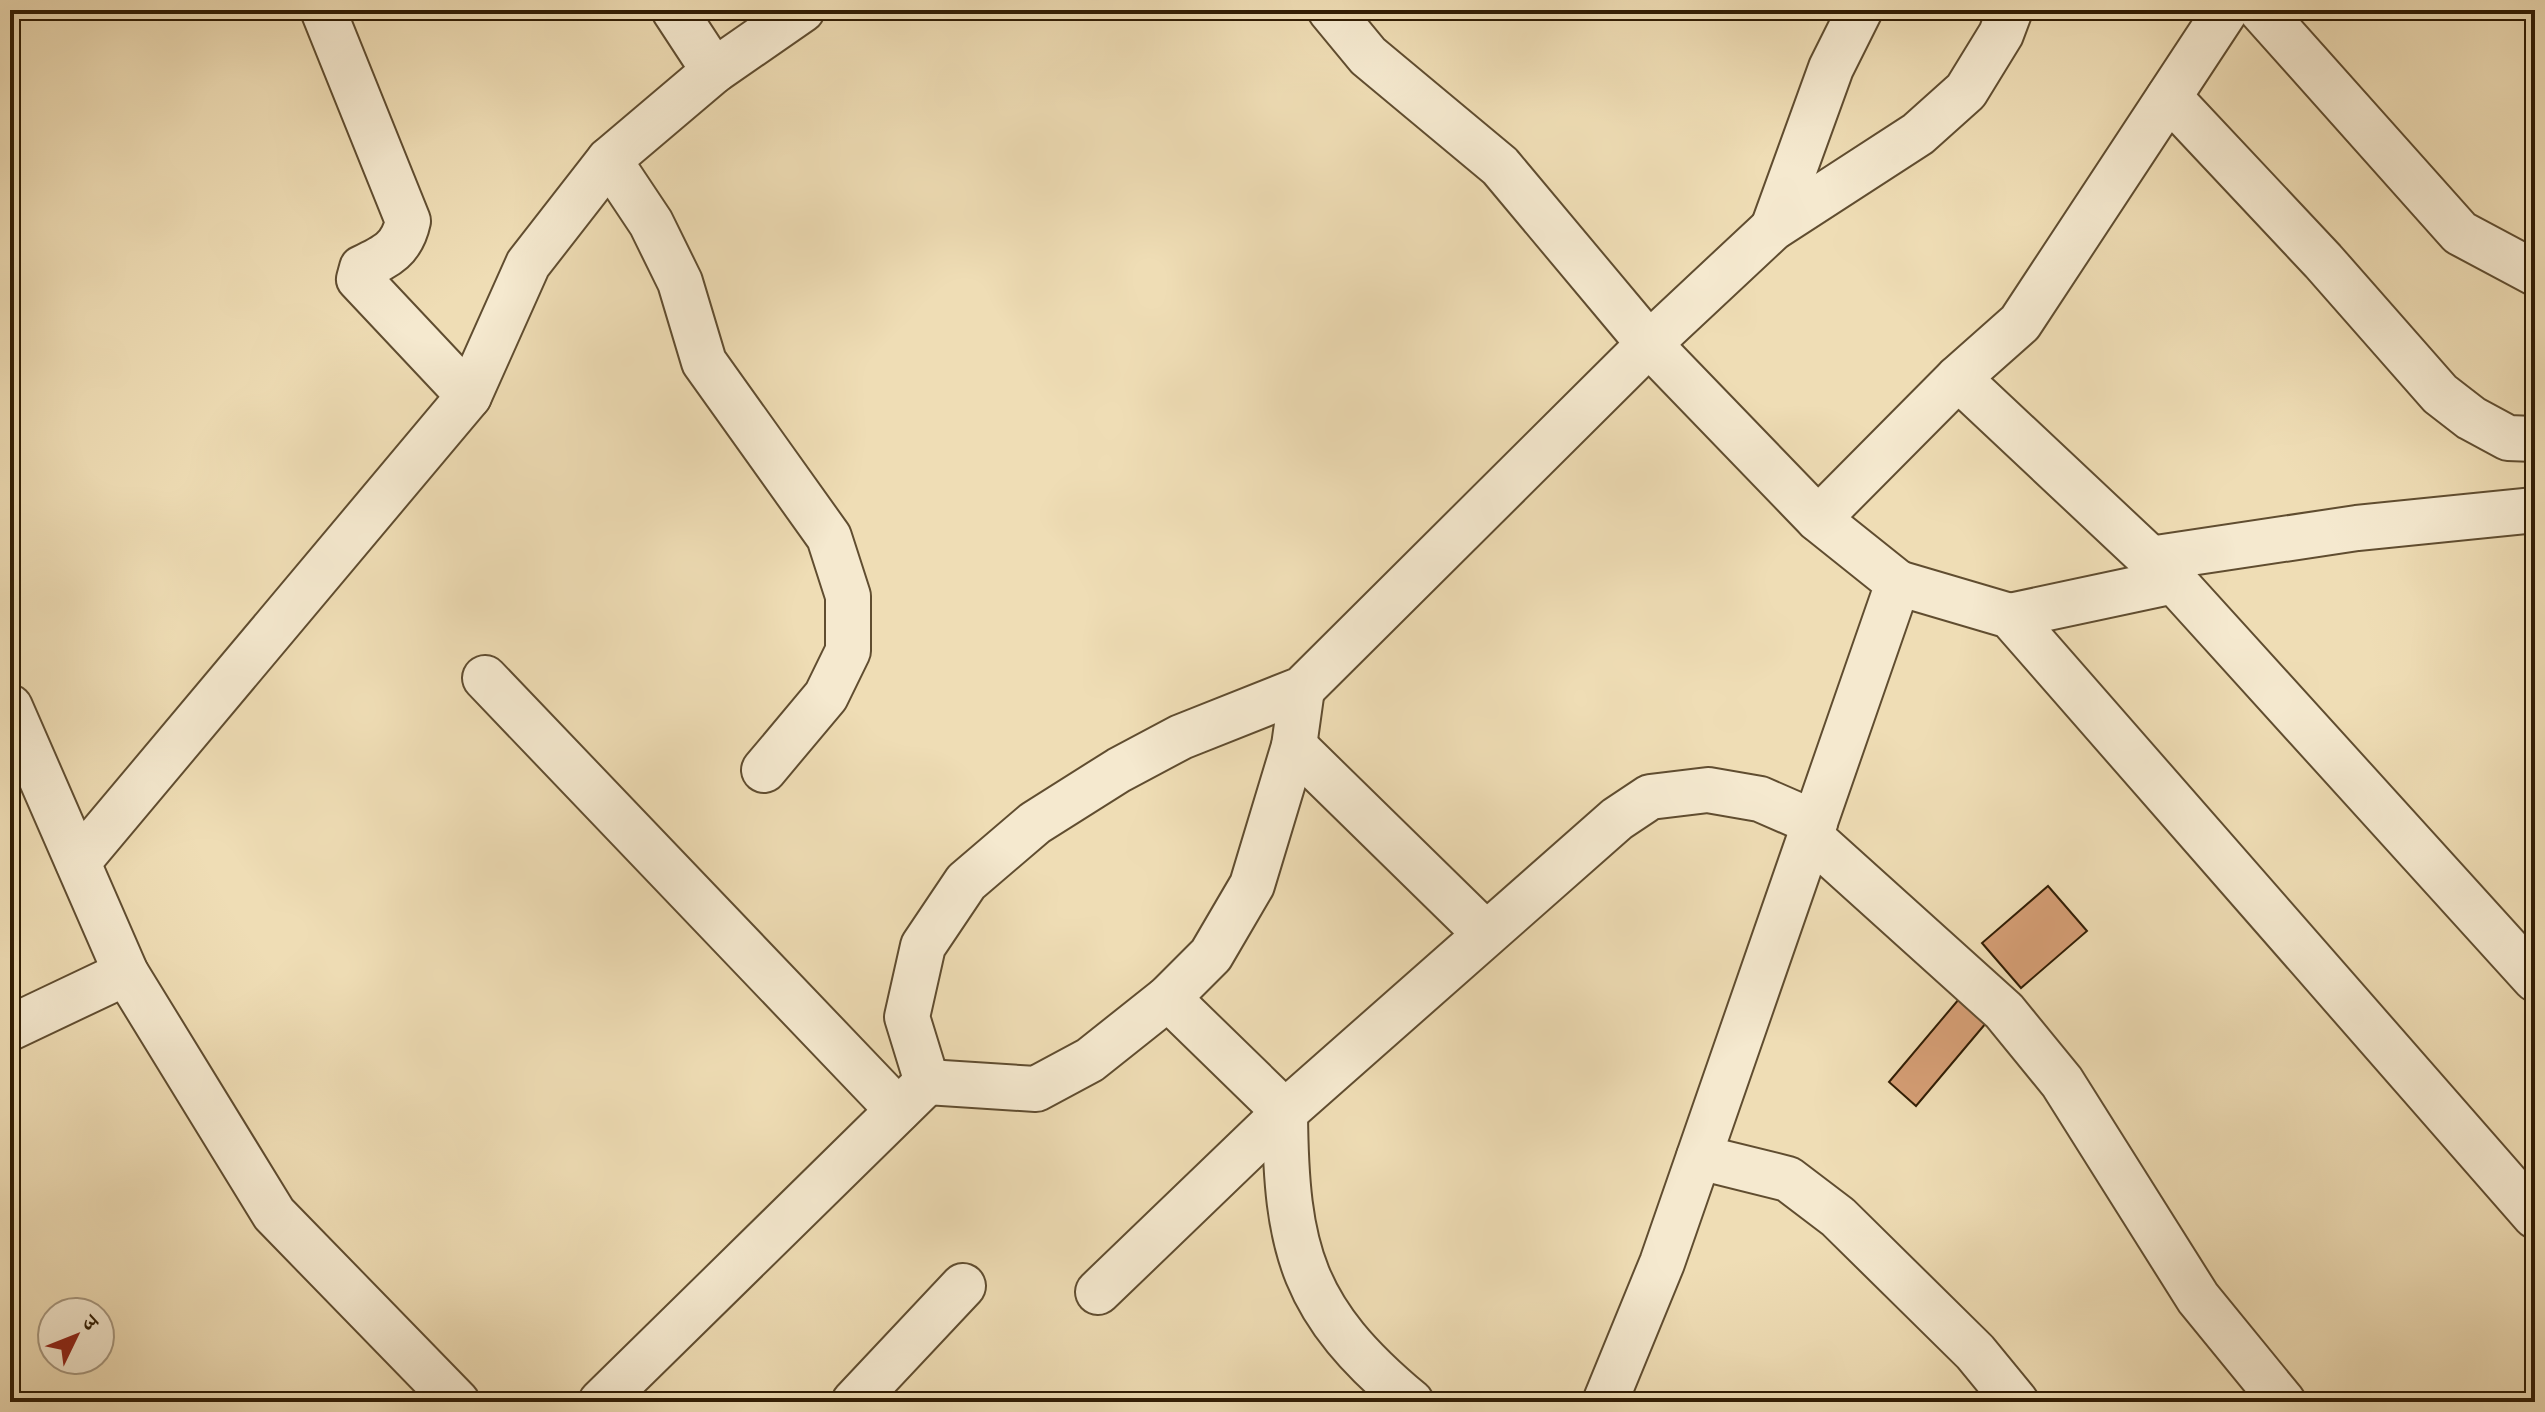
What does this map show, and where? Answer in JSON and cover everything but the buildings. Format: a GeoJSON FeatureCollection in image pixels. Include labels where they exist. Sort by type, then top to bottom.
{"type":"FeatureCollection","features":[{"type":"Feature","properties":{"kind":"street"},"geometry":{"type":"LineString","coordinates":[[323,10],[408,221],[404,239],[392,254],[362,268],[359,279],[469,396]]}},
{"type":"Feature","properties":{"kind":"street"},"geometry":{"type":"LineString","coordinates":[[674,10],[714,71]]}},
{"type":"Feature","properties":{"kind":"street"},"geometry":{"type":"LineString","coordinates":[[78,862],[469,396],[528,264],[609,160],[714,71],[802,10]]}},
{"type":"Feature","properties":{"kind":"street"},"geometry":{"type":"LineString","coordinates":[[1330,10],[1368,56],[1500,166],[1649,344],[1818,519],[1898,583],[2010,616],[2535,1216]]}},
{"type":"Feature","properties":{"kind":"street"},"geometry":{"type":"LineString","coordinates":[[1773,228],[1831,68],[1860,10]]}},
{"type":"Feature","properties":{"kind":"street"},"geometry":{"type":"LineString","coordinates":[[913,1096],[907,1017],[923,946],[966,882],[1035,823],[1119,770],[1181,737],[1302,689],[1649,344],[1773,228],[1918,134],[1966,91],[2001,34],[2010,10]]}},
{"type":"Feature","properties":{"kind":"street"},"geometry":{"type":"LineString","coordinates":[[1818,519],[1958,378],[2020,323],[2226,10]]}},
{"type":"Feature","properties":{"kind":"street"},"geometry":{"type":"LineString","coordinates":[[2261,10],[2460,233],[2535,273]]}},
{"type":"Feature","properties":{"kind":"street"},"geometry":{"type":"LineString","coordinates":[[2169,97],[2323,261],[2440,394],[2471,418],[2508,438],[2535,439]]}},
{"type":"Feature","properties":{"kind":"street"},"geometry":{"type":"LineString","coordinates":[[609,160],[651,223],[680,282],[704,362],[829,537],[848,596],[848,651],[826,696],[764,770]]}},
{"type":"Feature","properties":{"kind":"street"},"geometry":{"type":"LineString","coordinates":[[1958,378],[2162,570],[2535,979]]}},
{"type":"Feature","properties":{"kind":"street"},"geometry":{"type":"LineString","coordinates":[[2010,616],[2162,570],[2357,528],[2535,510]]}},
{"type":"Feature","properties":{"kind":"street"},"geometry":{"type":"LineString","coordinates":[[1605,1402],[1662,1263],[1898,583]]}},
{"type":"Feature","properties":{"kind":"street"},"geometry":{"type":"LineString","coordinates":[[485,678],[913,1096]]}},
{"type":"Feature","properties":{"kind":"street"},"geometry":{"type":"LineString","coordinates":[[601,1402],[913,1096],[1036,1089],[1090,1060],[1168,998],[1211,955],[1252,885],[1294,746],[1302,689]]}},
{"type":"Feature","properties":{"kind":"street"},"geometry":{"type":"LineString","coordinates":[[10,707],[126,973],[274,1214],[457,1402]]}},
{"type":"Feature","properties":{"kind":"street"},"geometry":{"type":"LineString","coordinates":[[1294,746],[1486,934]]}},
{"type":"Feature","properties":{"kind":"street"},"geometry":{"type":"LineString","coordinates":[[1098,1292],[1285,1112],[1617,819],[1650,797],[1708,790],[1760,799],[1813,830],[2004,1011],[2062,1082],[2198,1298],[2283,1402]]}},
{"type":"Feature","properties":{"kind":"street"},"geometry":{"type":"LineString","coordinates":[[10,1028],[126,973]]}},
{"type":"Feature","properties":{"kind":"street"},"geometry":{"type":"LineString","coordinates":[[1168,998],[1285,1112],[1285,1164],[1296,1247],[1309,1284],[1332,1324],[1384,1379],[1411,1402]]}},
{"type":"Feature","properties":{"kind":"street"},"geometry":{"type":"LineString","coordinates":[[1699,1157],[1788,1179],[1826,1208],[1975,1352],[2016,1402]]}},
{"type":"Feature","properties":{"kind":"street"},"geometry":{"type":"LineString","coordinates":[[854,1402],[963,1286]]}}]}
